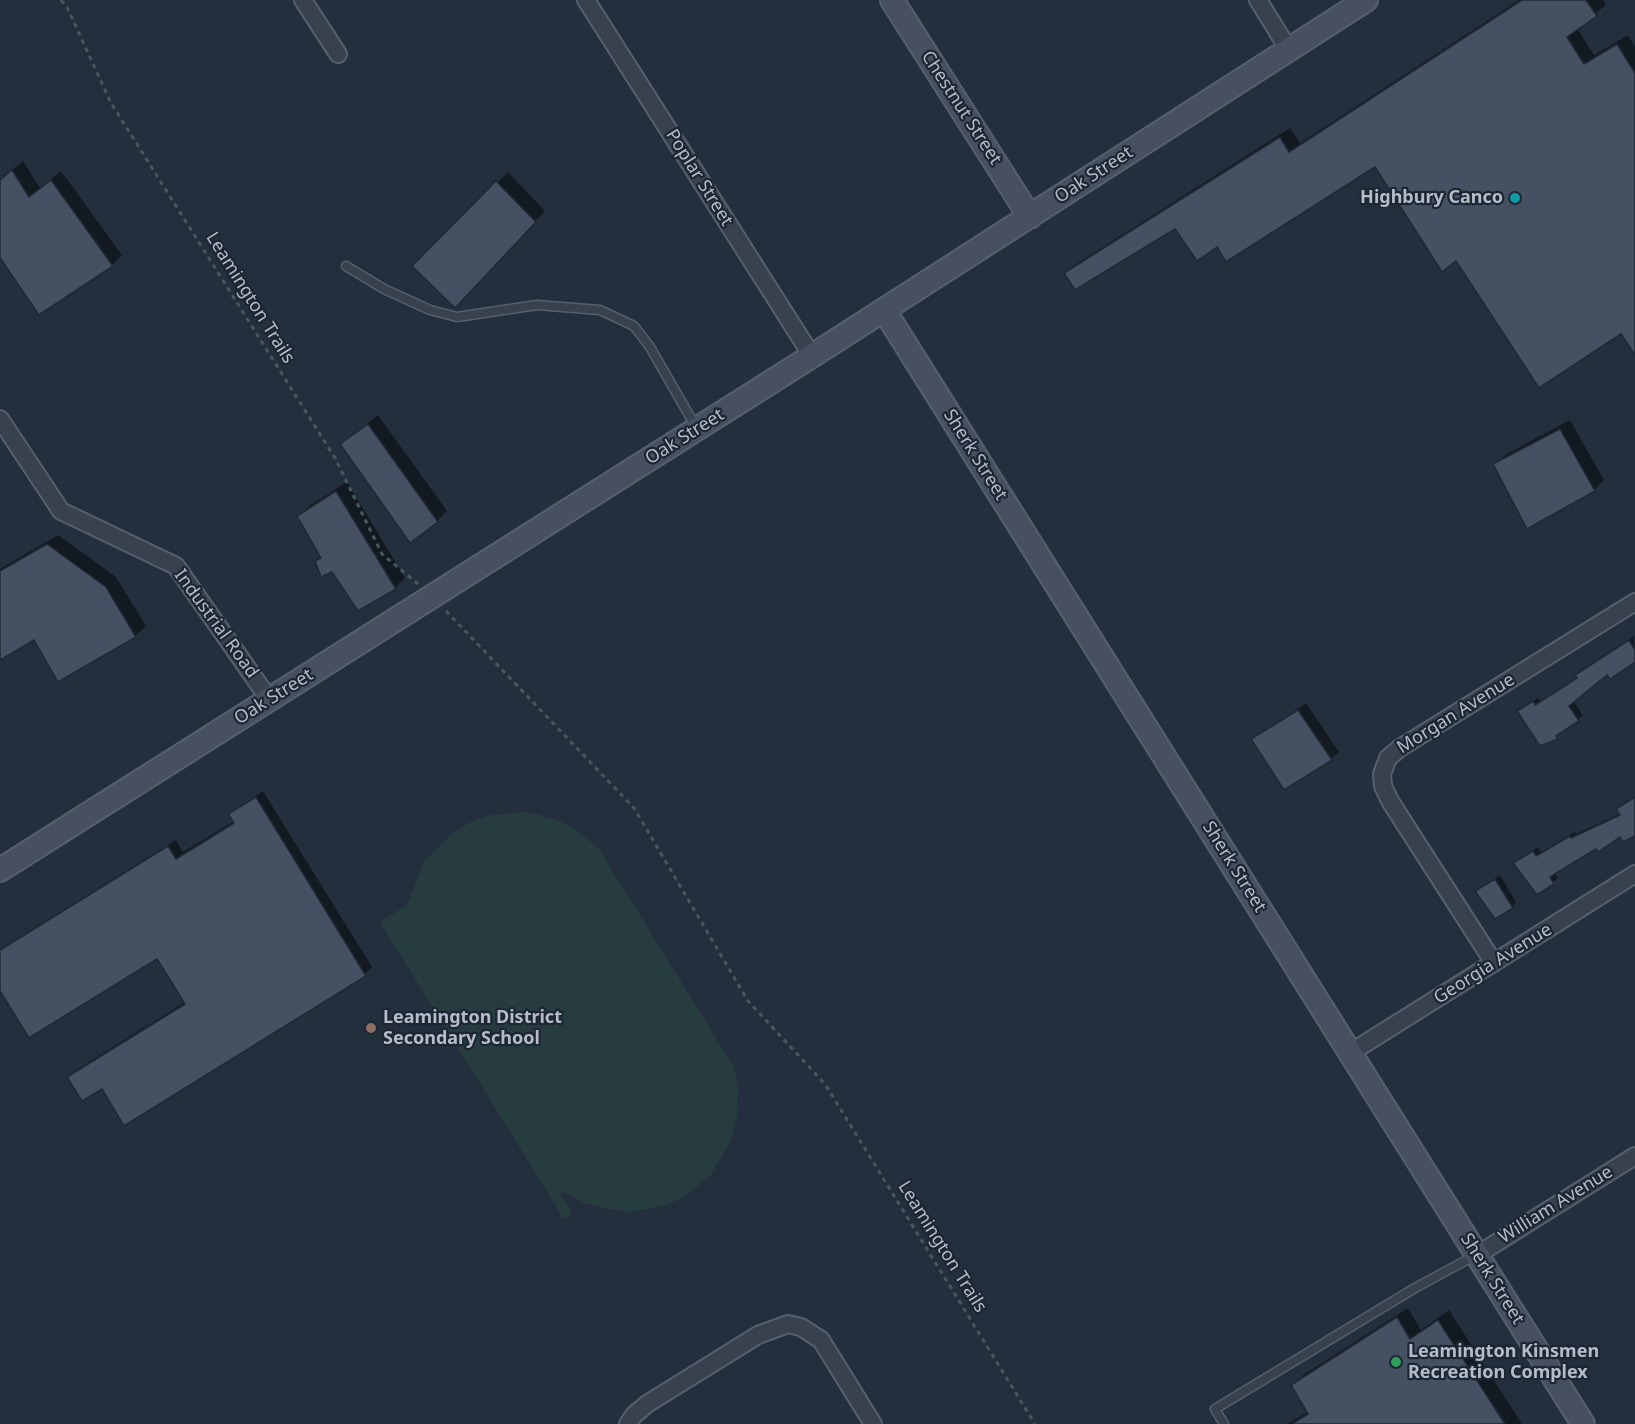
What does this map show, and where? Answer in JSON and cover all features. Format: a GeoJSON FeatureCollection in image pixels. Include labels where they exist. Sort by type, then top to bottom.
{"type":"FeatureCollection","features":[{"type":"Feature","properties":{"kind":"main road","name":"Chestnut Street"},"geometry":{"type":"LineString","coordinates":[[892,0],[1030,217]]}},
{"type":"Feature","properties":{"kind":"main road","name":"Oak Street"},"geometry":{"type":"LineString","coordinates":[[0,870],[812,357],[1366,0]]}},
{"type":"Feature","properties":{"kind":"main road","name":"Sherk Street"},"geometry":{"type":"LineString","coordinates":[[884,310],[1583,1424]]}},
{"type":"Feature","properties":{"kind":"street"},"geometry":{"type":"LineString","coordinates":[[303,0],[338,54]]}},
{"type":"Feature","properties":{"kind":"street","name":"Poplar Street"},"geometry":{"type":"LineString","coordinates":[[586,0],[812,357]]}},
{"type":"Feature","properties":{"kind":"street"},"geometry":{"type":"LineString","coordinates":[[1257,0],[1289,50]]}},
{"type":"Feature","properties":{"kind":"street","name":"Industrial Road"},"geometry":{"type":"LineString","coordinates":[[0,419],[61,511],[176,566],[269,699]]}},
{"type":"Feature","properties":{"kind":"street","name":"Morgan Avenue"},"geometry":{"type":"LineString","coordinates":[[1494,963],[1390,801],[1383,786],[1382,774],[1388,758],[1400,748],[1635,602]]}},
{"type":"Feature","properties":{"kind":"street","name":"Georgia Avenue"},"geometry":{"type":"LineString","coordinates":[[1350,1053],[1635,874]]}},
{"type":"Feature","properties":{"kind":"street","name":"William Avenue"},"geometry":{"type":"LineString","coordinates":[[1478,1255],[1635,1156]]}},
{"type":"Feature","properties":{"kind":"street"},"geometry":{"type":"LineString","coordinates":[[628,1424],[634,1415],[647,1404],[758,1335],[788,1324],[801,1327],[821,1340],[873,1424]]}},
{"type":"Feature","properties":{"kind":"lane"},"geometry":{"type":"LineString","coordinates":[[346,266],[384,289],[430,310],[457,317],[537,305],[600,310],[634,326],[650,347],[697,429]]}},
{"type":"Feature","properties":{"kind":"lane"},"geometry":{"type":"LineString","coordinates":[[1224,1424],[1215,1409],[1416,1288],[1478,1255]]}},
{"type":"Feature","properties":{"kind":"path","name":"Leamington Trails"},"geometry":{"type":"LineString","coordinates":[[61,0],[67,7],[111,103],[335,458],[382,554],[432,596],[634,808],[748,1001],[825,1084],[1035,1424]]}},
{"type":"Feature","properties":{"kind":"green space"},"geometry":{"type":"Polygon","coordinates":[[[521,812],[564,823],[597,846],[734,1067],[738,1085],[737,1116],[731,1141],[710,1176],[688,1194],[669,1204],[633,1212],[619,1211],[584,1203],[564,1191],[560,1194],[573,1214],[564,1219],[380,922],[407,905],[424,862],[450,835],[486,816],[521,812]]]}},
{"type":"Feature","properties":{"kind":"building","name":"Highbury Canco"},"geometry":{"type":"Polygon","coordinates":[[[1522,0],[1586,0],[1597,16],[1567,37],[1584,64],[1617,44],[1635,73],[1635,355],[1621,334],[1539,388],[1456,261],[1442,272],[1375,167],[1226,262],[1217,247],[1197,261],[1175,229],[1075,290],[1064,273],[1280,137],[1289,152],[1522,0]]]}},
{"type":"Feature","properties":{"kind":"building"},"geometry":{"type":"Polygon","coordinates":[[[12,170],[29,197],[51,180],[113,266],[39,315],[0,258],[0,180],[12,170]]]}},
{"type":"Feature","properties":{"kind":"building"},"geometry":{"type":"Polygon","coordinates":[[[496,181],[536,222],[455,308],[412,266],[496,181]]]}},
{"type":"Feature","properties":{"kind":"building"},"geometry":{"type":"Polygon","coordinates":[[[368,424],[438,522],[410,543],[340,444],[368,424]]]}},
{"type":"Feature","properties":{"kind":"building"},"geometry":{"type":"Polygon","coordinates":[[[1560,429],[1595,491],[1527,529],[1493,464],[1560,429]]]}},
{"type":"Feature","properties":{"kind":"building"},"geometry":{"type":"Polygon","coordinates":[[[336,491],[396,589],[358,611],[332,572],[321,577],[315,561],[321,558],[297,516],[336,491]]]}},
{"type":"Feature","properties":{"kind":"building"},"geometry":{"type":"Polygon","coordinates":[[[47,544],[106,587],[136,637],[58,682],[34,640],[0,660],[0,571],[47,544]]]}},
{"type":"Feature","properties":{"kind":"building"},"geometry":{"type":"Polygon","coordinates":[[[1629,640],[1635,650],[1635,662],[1610,679],[1607,675],[1569,706],[1579,721],[1556,736],[1558,739],[1540,746],[1517,711],[1533,701],[1535,705],[1577,678],[1575,675],[1629,640]]]}},
{"type":"Feature","properties":{"kind":"building"},"geometry":{"type":"Polygon","coordinates":[[[1298,710],[1332,760],[1284,790],[1251,739],[1298,710]]]}},
{"type":"Feature","properties":{"kind":"building"},"geometry":{"type":"Polygon","coordinates":[[[256,797],[366,976],[124,1126],[102,1089],[82,1101],[67,1077],[185,1004],[157,959],[29,1038],[0,991],[0,950],[168,846],[176,859],[234,823],[228,814],[256,797]]]}},
{"type":"Feature","properties":{"kind":"building"},"geometry":{"type":"Polygon","coordinates":[[[1635,797],[1635,836],[1623,842],[1620,837],[1598,852],[1596,849],[1550,877],[1554,884],[1537,895],[1513,863],[1533,851],[1536,856],[1570,836],[1571,838],[1620,815],[1616,809],[1635,797]]]}},
{"type":"Feature","properties":{"kind":"building"},"geometry":{"type":"Polygon","coordinates":[[[1495,879],[1513,908],[1495,919],[1475,891],[1495,879]]]}},
{"type":"Feature","properties":{"kind":"building","name":"Leamington Kinsmen Recreation Complex"},"geometry":{"type":"Polygon","coordinates":[[[1397,1317],[1410,1339],[1438,1320],[1505,1424],[1292,1424],[1308,1414],[1291,1385],[1397,1317]]]}},
{"type":"Feature","properties":{"kind":"place","name":"Highbury Canco"},"geometry":{"type":"Point","coordinates":[1515,198]}},
{"type":"Feature","properties":{"kind":"place","name":"Leamington District Secondary School"},"geometry":{"type":"Point","coordinates":[371,1028]}},
{"type":"Feature","properties":{"kind":"place","name":"Leamington Kinsmen Recreation Complex"},"geometry":{"type":"Point","coordinates":[1396,1362]}}]}
